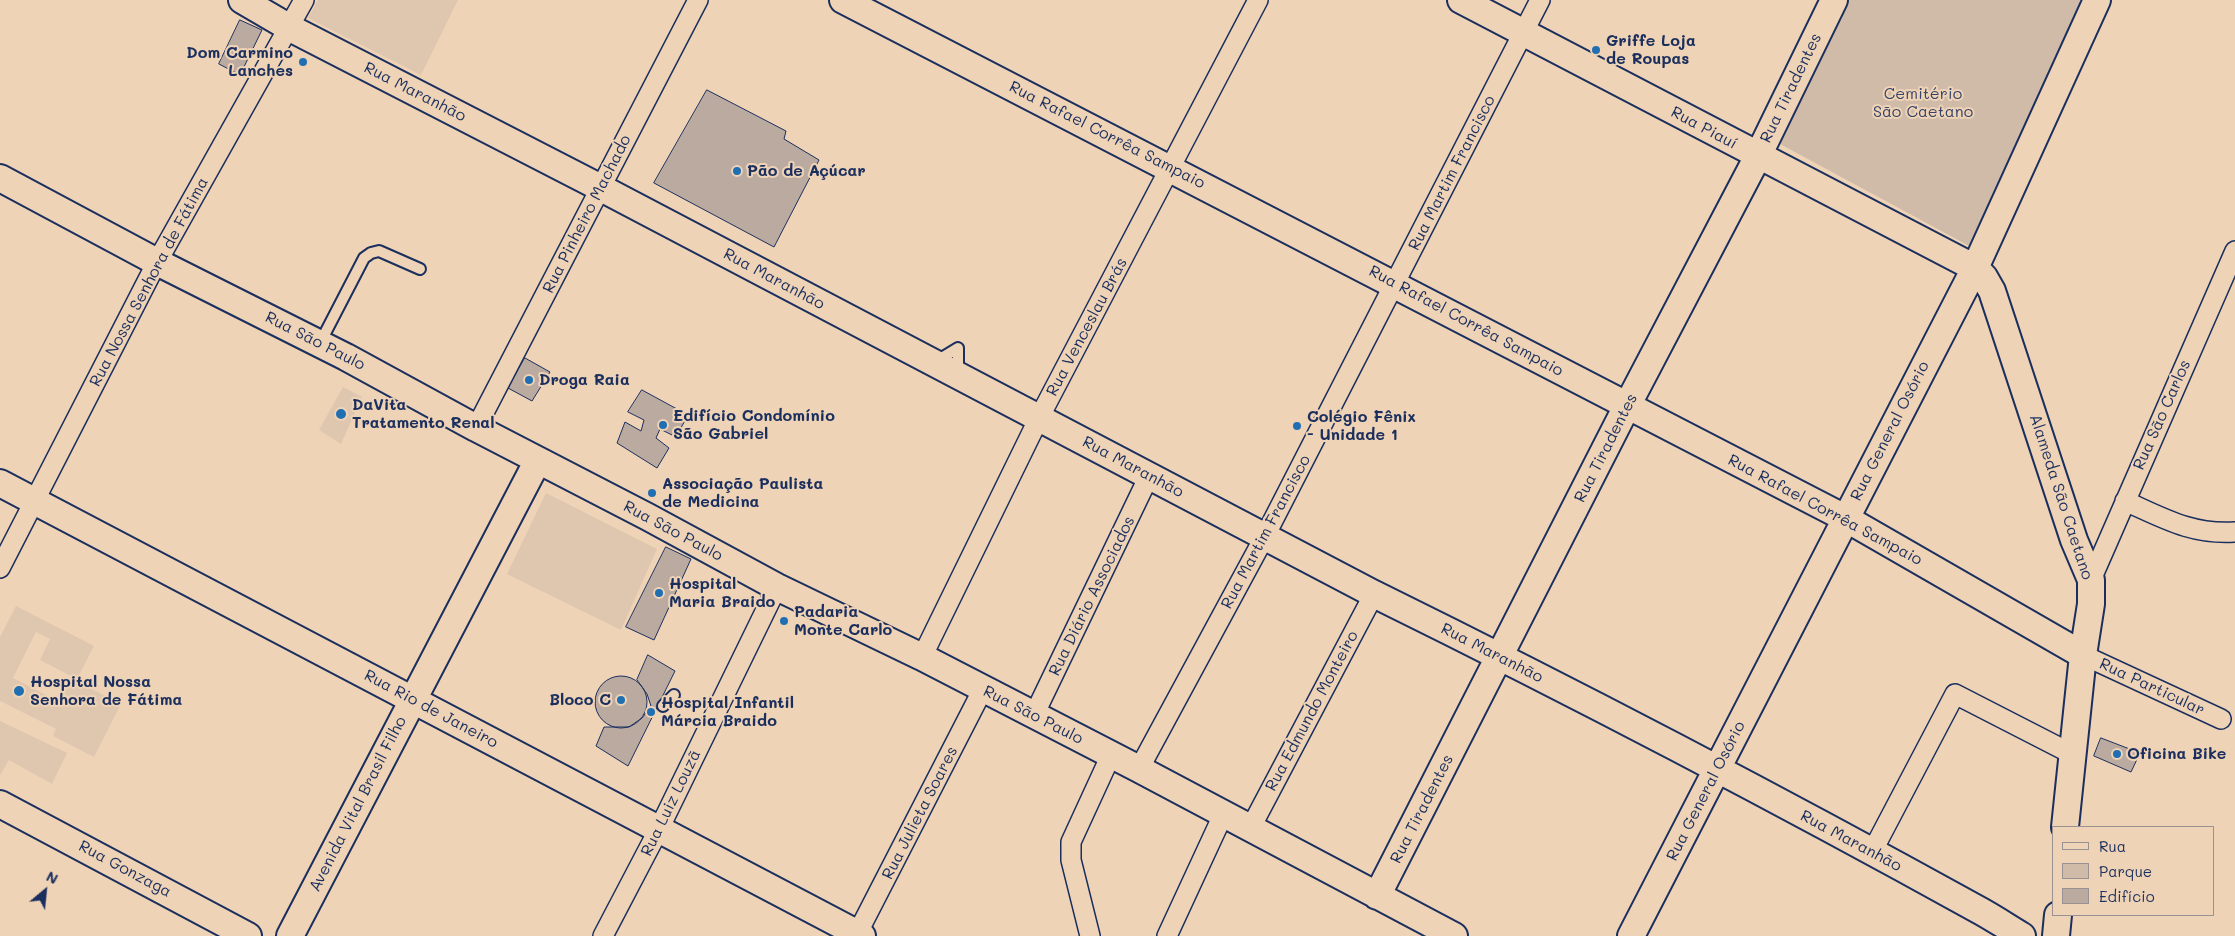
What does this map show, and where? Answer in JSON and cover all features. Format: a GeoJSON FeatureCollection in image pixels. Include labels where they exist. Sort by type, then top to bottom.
{"type":"FeatureCollection","features":[{"type":"Feature","properties":{"kind":"street","name":"Rua Maranhão"},"geometry":{"type":"LineString","coordinates":[[242,0],[290,28],[601,188],[1374,594],[1500,656],[1718,769],[1979,910],[2022,936]]}},
{"type":"Feature","properties":{"kind":"street","name":"Rua Nossa Senhora de Fátima"},"geometry":{"type":"LineString","coordinates":[[0,568],[157,262],[304,0]]}},
{"type":"Feature","properties":{"kind":"street","name":"Rua Pinheiro Machado"},"geometry":{"type":"LineString","coordinates":[[476,428],[698,0]]}},
{"type":"Feature","properties":{"kind":"street","name":"Rua Rafael Corrêa Sampaio"},"geometry":{"type":"LineString","coordinates":[[843,0],[1846,518],[2083,655]]}},
{"type":"Feature","properties":{"kind":"street","name":"Rua Venceslau Brás"},"geometry":{"type":"LineString","coordinates":[[922,657],[1039,418],[1258,0]]}},
{"type":"Feature","properties":{"kind":"street","name":"Rua Piauí"},"geometry":{"type":"LineString","coordinates":[[1462,0],[1975,268]]}},
{"type":"Feature","properties":{"kind":"street","name":"Rua Martim Francisco"},"geometry":{"type":"LineString","coordinates":[[1140,769],[1265,536],[1540,0]]}},
{"type":"Feature","properties":{"kind":"street","name":"Rua Tiradentes"},"geometry":{"type":"LineString","coordinates":[[1378,896],[1627,406],[1758,156],[1834,0]]}},
{"type":"Feature","properties":{"kind":"street","name":"Rua General Osório"},"geometry":{"type":"LineString","coordinates":[[1630,936],[1718,769],[1975,268],[2097,0]]}},
{"type":"Feature","properties":{"kind":"street","name":"Rua São Paulo"},"geometry":{"type":"LineString","coordinates":[[0,178],[157,262],[320,343],[476,428],[778,587],[922,657],[1140,769],[1378,896],[1427,930],[1454,936]]}},
{"type":"Feature","properties":{"kind":"street","name":"Rua São Carlos"},"geometry":{"type":"LineString","coordinates":[[2091,580],[2235,251]]}},
{"type":"Feature","properties":{"kind":"street","name":"Alameda São Caetano"},"geometry":{"type":"LineString","coordinates":[[1975,268],[1984,277],[1992,291],[2074,540],[2091,580],[2091,604],[2083,655],[2065,826]]}},
{"type":"Feature","properties":{"kind":"street","name":"Avenida Vital Brasil Filho"},"geometry":{"type":"LineString","coordinates":[[290,936],[538,460]]}},
{"type":"Feature","properties":{"kind":"street","name":"Rua Diário Associados"},"geometry":{"type":"LineString","coordinates":[[1034,715],[1150,476]]}},
{"type":"Feature","properties":{"kind":"street","name":"Rua Rio de Janeiro"},"geometry":{"type":"LineString","coordinates":[[0,483],[858,935]]}},
{"type":"Feature","properties":{"kind":"street"},"geometry":{"type":"LineString","coordinates":[[2125,501],[2181,526],[2198,531],[2216,533],[2235,532]]}},
{"type":"Feature","properties":{"kind":"street","name":"Rua Luiz Louzã"},"geometry":{"type":"LineString","coordinates":[[603,936],[659,829],[778,587]]}},
{"type":"Feature","properties":{"kind":"street","name":"Rua Edmundo Monteiro"},"geometry":{"type":"LineString","coordinates":[[1250,829],[1374,594]]}},
{"type":"Feature","properties":{"kind":"street","name":"Rua Particular"},"geometry":{"type":"LineString","coordinates":[[2083,655],[2221,719]]}},
{"type":"Feature","properties":{"kind":"street","name":"Rua Julieta Soares"},"geometry":{"type":"LineString","coordinates":[[858,935],[983,689]]}},
{"type":"Feature","properties":{"kind":"street"},"geometry":{"type":"LineString","coordinates":[[1872,852],[1955,694],[2072,754]]}},
{"type":"Feature","properties":{"kind":"street"},"geometry":{"type":"LineString","coordinates":[[1090,936],[1071,860],[1072,842],[1076,828],[1111,755]]}},
{"type":"Feature","properties":{"kind":"street","name":"Rua Gonzaga"},"geometry":{"type":"LineString","coordinates":[[0,804],[248,936]]}},
{"type":"Feature","properties":{"kind":"street"},"geometry":{"type":"LineString","coordinates":[[1167,936],[1224,815]]}},
{"type":"Feature","properties":{"kind":"street"},"geometry":{"type":"LineString","coordinates":[[2056,936],[2058,916]]}},
{"type":"Feature","properties":{"kind":"lane"},"geometry":{"type":"LineString","coordinates":[[320,343],[364,258],[371,253],[379,251],[420,269]]}},
{"type":"Feature","properties":{"kind":"lane"},"geometry":{"type":"LineString","coordinates":[[664,706],[674,695]]}},
{"type":"Feature","properties":{"kind":"shaded area"},"geometry":{"type":"Polygon","coordinates":[[[318,0],[458,0],[421,75],[308,18],[318,0]]]}},
{"type":"Feature","properties":{"kind":"shaded area","name":"DaVita Tratamento Renal"},"geometry":{"type":"Polygon","coordinates":[[[343,387],[362,397],[341,444],[319,430],[343,387]]]}},
{"type":"Feature","properties":{"kind":"shaded area"},"geometry":{"type":"Polygon","coordinates":[[[546,493],[657,549],[621,630],[507,574],[546,493]]]}},
{"type":"Feature","properties":{"kind":"shaded area","name":"Hospital Nossa Senhora de Fátima"},"geometry":{"type":"Polygon","coordinates":[[[16,606],[94,646],[76,681],[121,704],[94,757],[53,736],[56,729],[0,701],[0,637],[16,606]],[[36,632],[13,678],[60,702],[73,677],[40,660],[50,639],[36,632]]]}},
{"type":"Feature","properties":{"kind":"shaded area"},"geometry":{"type":"Polygon","coordinates":[[[0,721],[67,753],[52,784],[9,760],[0,775],[0,721]]]}},
{"type":"Feature","properties":{"kind":"green space","name":"Cemitério São Caetano"},"geometry":{"type":"Polygon","coordinates":[[[1849,0],[2087,0],[1971,247],[1780,144],[1849,0]]]}},
{"type":"Feature","properties":{"kind":"building"},"geometry":{"type":"Polygon","coordinates":[[[240,20],[262,30],[240,75],[219,64],[240,20]]]}},
{"type":"Feature","properties":{"kind":"building","name":"Pão de Açúcar"},"geometry":{"type":"Polygon","coordinates":[[[707,90],[786,131],[784,139],[819,160],[774,247],[654,183],[707,90]]]}},
{"type":"Feature","properties":{"kind":"building","name":"Droga Raia"},"geometry":{"type":"Polygon","coordinates":[[[525,358],[550,372],[532,401],[508,388],[525,358]]]}},
{"type":"Feature","properties":{"kind":"building","name":"Edifício Condomínio São Gabriel"},"geometry":{"type":"Polygon","coordinates":[[[642,390],[688,415],[676,437],[660,429],[656,438],[669,448],[657,468],[617,443],[625,422],[641,431],[644,420],[628,412],[642,390]]]}},
{"type":"Feature","properties":{"kind":"building","name":"Hospital Maria Braido"},"geometry":{"type":"Polygon","coordinates":[[[666,547],[691,559],[654,640],[626,627],[666,547]]]}},
{"type":"Feature","properties":{"kind":"building","name":"Hospital Infantil Márcia Braido"},"geometry":{"type":"Polygon","coordinates":[[[648,655],[675,671],[628,766],[596,746],[604,727],[629,727],[642,718],[651,706],[647,694],[637,680],[648,655]]]}},
{"type":"Feature","properties":{"kind":"building","name":"Bloco C"},"geometry":{"type":"Polygon","coordinates":[[[616,676],[626,676],[640,683],[647,697],[647,707],[640,721],[626,728],[616,728],[606,724],[599,717],[595,707],[595,697],[599,687],[606,680],[616,676]]]}},
{"type":"Feature","properties":{"kind":"building","name":"Oficina Bike"},"geometry":{"type":"Polygon","coordinates":[[[2101,738],[2140,753],[2131,772],[2094,756],[2101,738]]]}},
{"type":"Feature","properties":{"kind":"place","name":"Griffe Loja de Roupas"},"geometry":{"type":"Point","coordinates":[1596,50]}},
{"type":"Feature","properties":{"kind":"place","name":"Dom Carmino Lanches"},"geometry":{"type":"Point","coordinates":[303,62]}},
{"type":"Feature","properties":{"kind":"place","name":"Pão de Açúcar"},"geometry":{"type":"Point","coordinates":[737,171]}},
{"type":"Feature","properties":{"kind":"place","name":"Droga Raia"},"geometry":{"type":"Point","coordinates":[529,380]}},
{"type":"Feature","properties":{"kind":"place","name":"DaVita Tratamento Renal"},"geometry":{"type":"Point","coordinates":[341,414]}},
{"type":"Feature","properties":{"kind":"place","name":"Edifício Condomínio São Gabriel"},"geometry":{"type":"Point","coordinates":[663,425]}},
{"type":"Feature","properties":{"kind":"place","name":"Colégio Fênix - Unidade 1"},"geometry":{"type":"Point","coordinates":[1297,426]}},
{"type":"Feature","properties":{"kind":"place","name":"Associação Paulista de Medicina"},"geometry":{"type":"Point","coordinates":[652,493]}},
{"type":"Feature","properties":{"kind":"place","name":"Hospital Maria Braido"},"geometry":{"type":"Point","coordinates":[659,593]}},
{"type":"Feature","properties":{"kind":"place","name":"Padaria Monte Carlo"},"geometry":{"type":"Point","coordinates":[784,621]}},
{"type":"Feature","properties":{"kind":"place","name":"Hospital Nossa Senhora de Fátima"},"geometry":{"type":"Point","coordinates":[19,691]}},
{"type":"Feature","properties":{"kind":"place","name":"Bloco C"},"geometry":{"type":"Point","coordinates":[621,700]}},
{"type":"Feature","properties":{"kind":"place","name":"Hospital Infantil Márcia Braido"},"geometry":{"type":"Point","coordinates":[651,712]}},
{"type":"Feature","properties":{"kind":"place","name":"Oficina Bike"},"geometry":{"type":"Point","coordinates":[2117,754]}}]}
